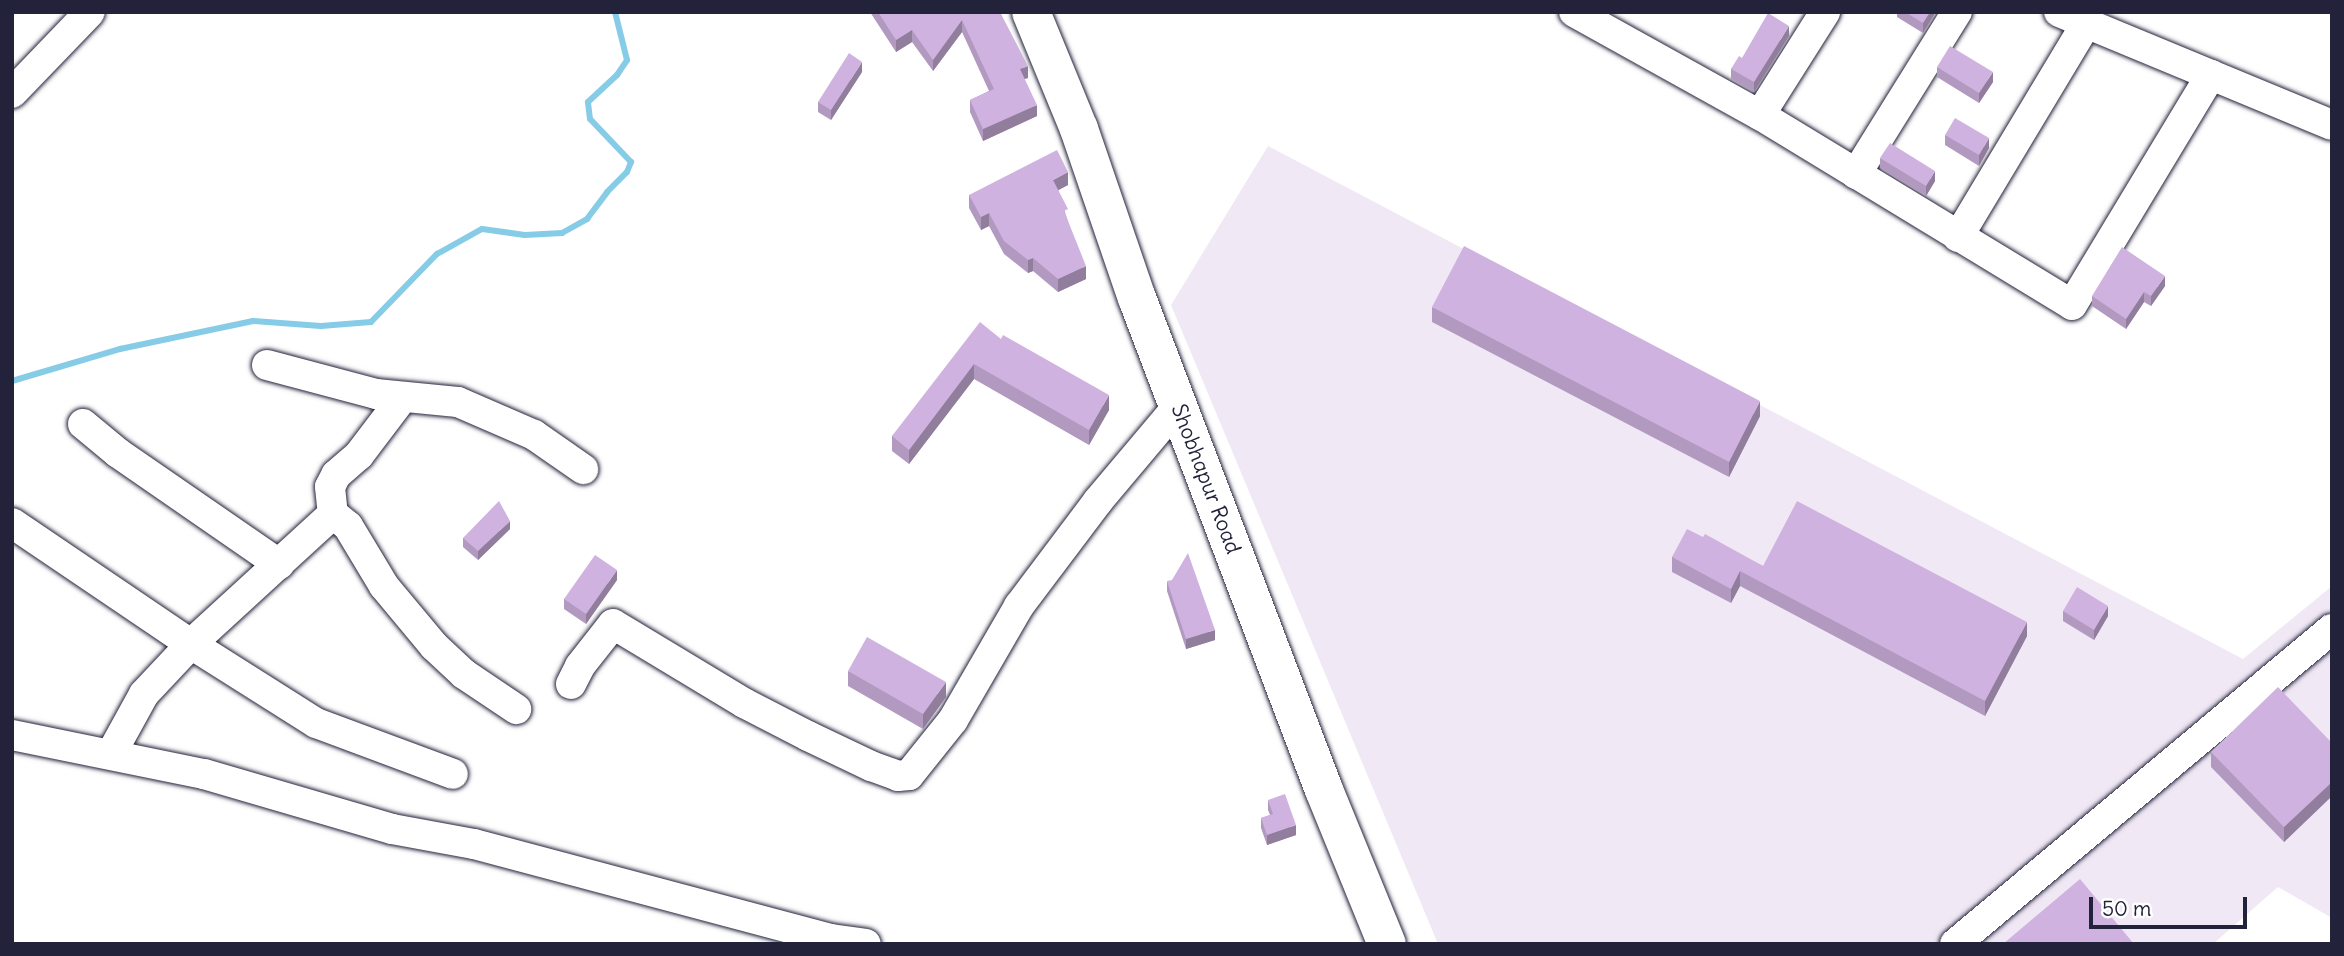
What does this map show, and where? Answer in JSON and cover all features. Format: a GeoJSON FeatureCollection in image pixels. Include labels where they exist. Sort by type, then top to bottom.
{"type":"FeatureCollection","features":[{"type":"Feature","properties":{"kind":"main road","name":"Shobhapur Road"},"geometry":{"type":"LineString","coordinates":[[1031,12],[1079,129],[1136,298],[1324,790],[1387,944]]}},
{"type":"Feature","properties":{"kind":"street"},"geometry":{"type":"LineString","coordinates":[[12,93],[90,12]]}},
{"type":"Feature","properties":{"kind":"street"},"geometry":{"type":"LineString","coordinates":[[1574,12],[1760,116],[2072,305],[2211,75]]}},
{"type":"Feature","properties":{"kind":"street"},"geometry":{"type":"LineString","coordinates":[[1760,116],[1825,12]]}},
{"type":"Feature","properties":{"kind":"street"},"geometry":{"type":"LineString","coordinates":[[1856,174],[1957,12]]}},
{"type":"Feature","properties":{"kind":"street"},"geometry":{"type":"LineString","coordinates":[[2059,12],[2332,125]]}},
{"type":"Feature","properties":{"kind":"street"},"geometry":{"type":"LineString","coordinates":[[1958,237],[2086,24]]}},
{"type":"Feature","properties":{"kind":"street"},"geometry":{"type":"LineString","coordinates":[[267,365],[326,383],[403,397],[458,401],[534,435],[583,470]]}},
{"type":"Feature","properties":{"kind":"street"},"geometry":{"type":"LineString","coordinates":[[403,397],[359,455],[336,475],[330,487],[333,514],[348,526],[384,586],[435,646],[464,674],[516,709]]}},
{"type":"Feature","properties":{"kind":"street"},"geometry":{"type":"LineString","coordinates":[[571,684],[580,666],[614,624],[744,703],[871,766],[898,776],[909,775],[953,720],[1019,606],[1098,501],[1178,406]]}},
{"type":"Feature","properties":{"kind":"street"},"geometry":{"type":"LineString","coordinates":[[83,424],[118,453],[279,564]]}},
{"type":"Feature","properties":{"kind":"street"},"geometry":{"type":"LineString","coordinates":[[111,754],[144,694],[191,644],[333,514]]}},
{"type":"Feature","properties":{"kind":"street"},"geometry":{"type":"LineString","coordinates":[[12,523],[191,644],[316,723],[453,774]]}},
{"type":"Feature","properties":{"kind":"street"},"geometry":{"type":"LineString","coordinates":[[1955,944],[2332,629]]}},
{"type":"Feature","properties":{"kind":"street"},"geometry":{"type":"LineString","coordinates":[[12,735],[204,774],[392,829],[474,844],[831,942],[866,944]]}},
{"type":"Feature","properties":{"kind":"shaded area"},"geometry":{"type":"Polygon","coordinates":[[[1268,146],[2243,659],[2332,586],[2332,918],[2278,887],[2213,944],[1438,944],[1171,305],[1268,146]]]}},
{"type":"Feature","properties":{"kind":"building"},"geometry":{"type":"Polygon","coordinates":[[[878,12],[1000,12],[1028,66],[1020,69],[1037,105],[983,129],[970,100],[994,89],[962,20],[933,60],[912,30],[896,40],[878,12]]]}},
{"type":"Feature","properties":{"kind":"building"},"geometry":{"type":"Polygon","coordinates":[[[1905,12],[1930,12],[1923,23],[1905,12]]]}},
{"type":"Feature","properties":{"kind":"building"},"geometry":{"type":"Polygon","coordinates":[[[1768,13],[1789,26],[1754,82],[1731,69],[1739,56],[1742,58],[1768,13]]]}},
{"type":"Feature","properties":{"kind":"building"},"geometry":{"type":"Polygon","coordinates":[[[1950,46],[1993,72],[1979,93],[1937,67],[1950,46]]]}},
{"type":"Feature","properties":{"kind":"building"},"geometry":{"type":"Polygon","coordinates":[[[849,53],[862,62],[831,110],[818,102],[849,53]]]}},
{"type":"Feature","properties":{"kind":"building"},"geometry":{"type":"Polygon","coordinates":[[[1955,118],[1989,138],[1979,155],[1945,135],[1955,118]]]}},
{"type":"Feature","properties":{"kind":"building"},"geometry":{"type":"Polygon","coordinates":[[[1890,143],[1935,171],[1926,186],[1880,158],[1890,143]]]}},
{"type":"Feature","properties":{"kind":"building"},"geometry":{"type":"Polygon","coordinates":[[[1057,150],[1068,172],[1053,180],[1068,209],[1064,211],[1086,266],[1058,279],[1033,258],[1028,260],[1004,241],[989,213],[981,217],[969,195],[1057,150]]]}},
{"type":"Feature","properties":{"kind":"building"},"geometry":{"type":"Polygon","coordinates":[[[1464,246],[1760,401],[1729,462],[1432,307],[1464,246]]]}},
{"type":"Feature","properties":{"kind":"building"},"geometry":{"type":"Polygon","coordinates":[[[2122,247],[2165,276],[2151,296],[2144,292],[2126,319],[2092,296],[2122,247]]]}},
{"type":"Feature","properties":{"kind":"building"},"geometry":{"type":"Polygon","coordinates":[[[980,322],[1001,339],[1003,335],[1109,395],[1089,430],[974,364],[909,450],[892,436],[980,322]]]}},
{"type":"Feature","properties":{"kind":"building"},"geometry":{"type":"Polygon","coordinates":[[[499,501],[510,521],[478,551],[463,538],[499,501]]]}},
{"type":"Feature","properties":{"kind":"building"},"geometry":{"type":"Polygon","coordinates":[[[1797,501],[2027,622],[1985,701],[1740,571],[1731,589],[1672,557],[1687,529],[1703,537],[1705,534],[1763,566],[1797,501]]]}},
{"type":"Feature","properties":{"kind":"building"},"geometry":{"type":"Polygon","coordinates":[[[1188,553],[1215,630],[1186,639],[1167,581],[1172,580],[1188,553]]]}},
{"type":"Feature","properties":{"kind":"building"},"geometry":{"type":"Polygon","coordinates":[[[595,555],[617,570],[586,614],[564,599],[595,555]]]}},
{"type":"Feature","properties":{"kind":"building"},"geometry":{"type":"Polygon","coordinates":[[[2077,587],[2108,606],[2094,630],[2063,611],[2077,587]]]}},
{"type":"Feature","properties":{"kind":"building"},"geometry":{"type":"Polygon","coordinates":[[[867,637],[946,682],[923,714],[848,671],[867,637]]]}},
{"type":"Feature","properties":{"kind":"building"},"geometry":{"type":"Polygon","coordinates":[[[2278,687],[2332,743],[2332,782],[2284,827],[2211,752],[2278,687]]]}},
{"type":"Feature","properties":{"kind":"building"},"geometry":{"type":"Polygon","coordinates":[[[1285,794],[1296,825],[1267,835],[1261,818],[1273,814],[1268,800],[1285,794]]]}},
{"type":"Feature","properties":{"kind":"building"},"geometry":{"type":"Polygon","coordinates":[[[2080,879],[2134,944],[2003,944],[2080,879]]]}},
{"type":"Feature","properties":{"kind":"waterway"},"geometry":{"type":"LineString","coordinates":[[12,381],[120,349],[253,321],[321,326],[371,322],[437,254],[482,229],[525,235],[562,233],[587,219],[607,192],[627,172],[631,162],[590,119],[588,102],[617,75],[627,60],[615,12]]}}]}
